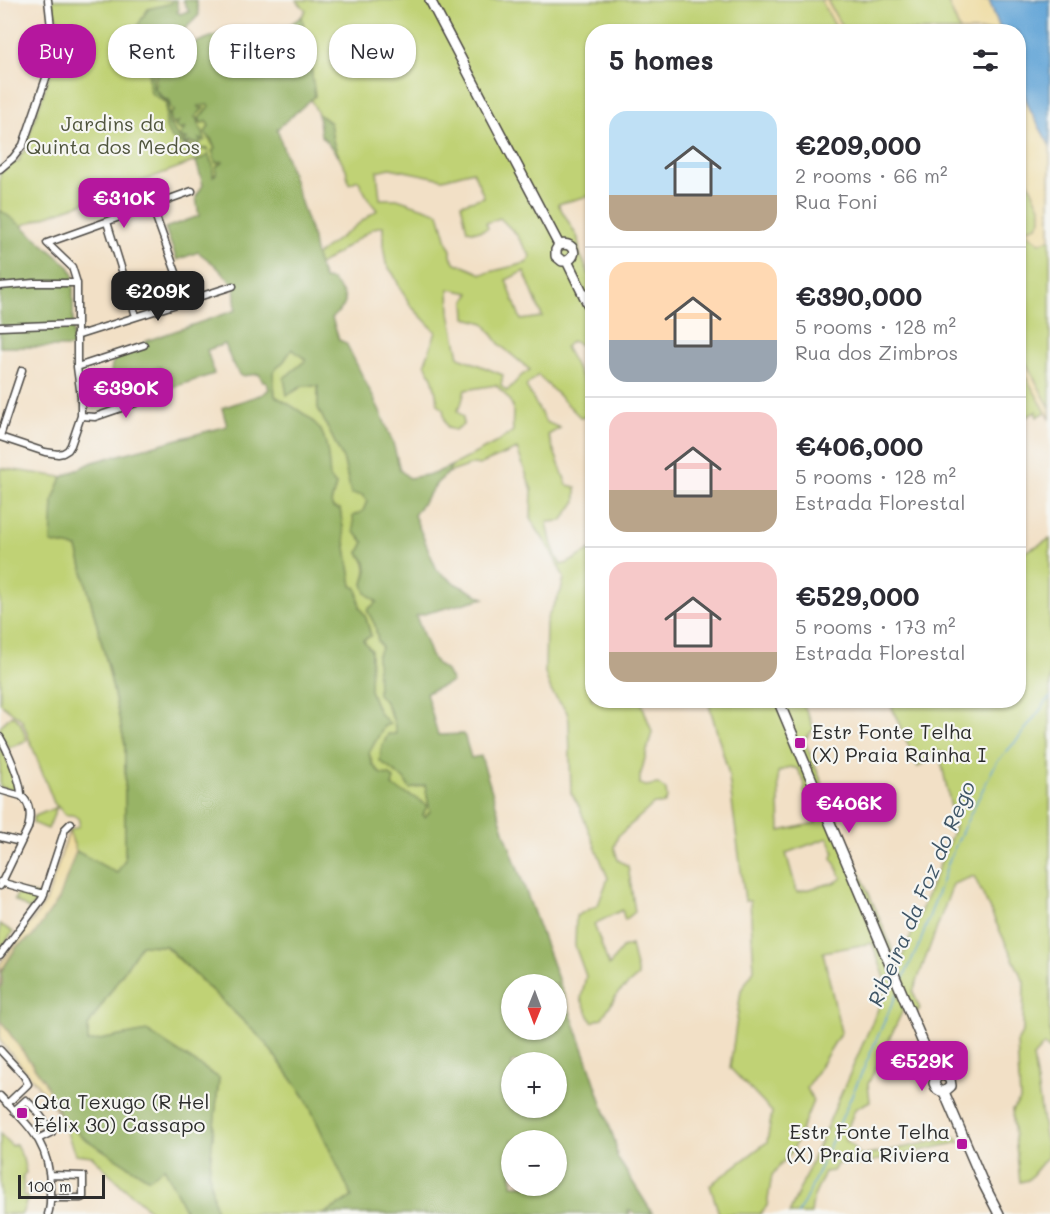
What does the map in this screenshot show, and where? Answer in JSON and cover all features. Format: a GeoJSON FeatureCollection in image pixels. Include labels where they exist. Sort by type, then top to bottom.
{"type":"FeatureCollection","features":[{"type":"Feature","properties":{"kind":"main road"},"geometry":{"type":"LineString","coordinates":[[430,0],[559,245],[555,250],[556,256],[562,261],[567,261],[585,298]]}},
{"type":"Feature","properties":{"kind":"main road"},"geometry":{"type":"LineString","coordinates":[[781,708],[938,1076],[934,1083],[935,1088],[945,1092],[983,1183],[999,1214]]}},
{"type":"Feature","properties":{"kind":"street"},"geometry":{"type":"LineString","coordinates":[[0,170],[23,145],[54,55],[48,0]]}},
{"type":"Feature","properties":{"kind":"street"},"geometry":{"type":"LineString","coordinates":[[22,370],[0,437],[45,452],[63,453],[71,445],[81,416],[81,397],[76,367],[77,283],[72,267],[47,243],[192,191]]}},
{"type":"Feature","properties":{"kind":"street"},"geometry":{"type":"LineString","coordinates":[[153,206],[186,300]]}},
{"type":"Feature","properties":{"kind":"street"},"geometry":{"type":"LineString","coordinates":[[106,222],[136,316]]}},
{"type":"Feature","properties":{"kind":"street"},"geometry":{"type":"LineString","coordinates":[[0,286],[77,283]]}},
{"type":"Feature","properties":{"kind":"street"},"geometry":{"type":"LineString","coordinates":[[76,336],[234,286]]}},
{"type":"Feature","properties":{"kind":"street"},"geometry":{"type":"LineString","coordinates":[[0,327],[76,324]]}},
{"type":"Feature","properties":{"kind":"street"},"geometry":{"type":"LineString","coordinates":[[76,367],[144,345]]}},
{"type":"Feature","properties":{"kind":"street"},"geometry":{"type":"LineString","coordinates":[[81,416],[95,417],[168,392]]}},
{"type":"Feature","properties":{"kind":"street"},"geometry":{"type":"LineString","coordinates":[[0,737],[21,786],[21,795]]}},
{"type":"Feature","properties":{"kind":"street"},"geometry":{"type":"LineString","coordinates":[[0,790],[21,795],[28,806],[30,819],[28,828],[0,884],[44,894]]}},
{"type":"Feature","properties":{"kind":"street"},"geometry":{"type":"LineString","coordinates":[[0,955],[37,908],[44,894],[65,829],[71,823]]}},
{"type":"Feature","properties":{"kind":"street"},"geometry":{"type":"LineString","coordinates":[[0,837],[21,842]]}},
{"type":"Feature","properties":{"kind":"street"},"geometry":{"type":"LineString","coordinates":[[0,1050],[24,1076],[28,1084],[7,1104]]}},
{"type":"Feature","properties":{"kind":"street"},"geometry":{"type":"LineString","coordinates":[[0,1096],[29,1125],[47,1160],[50,1175],[48,1214]]}},
{"type":"Feature","properties":{"kind":"street"},"geometry":{"type":"LineString","coordinates":[[14,1111],[26,1100],[37,1111],[52,1132],[38,1139]]}},
{"type":"Feature","properties":{"kind":"street"},"geometry":{"type":"LineString","coordinates":[[50,1175],[82,1175],[83,1178],[83,1197],[50,1198]]}},
{"type":"Feature","properties":{"kind":"green space","name":"Jardins da Quinta dos Medos"},"geometry":{"type":"Polygon","coordinates":[[[51,0],[172,0],[173,3],[144,24],[108,24],[108,78],[149,78],[149,84],[158,98],[166,103],[166,127],[187,148],[195,148],[182,142],[169,124],[168,100],[173,112],[172,125],[179,121],[180,130],[187,126],[180,135],[182,139],[198,145],[201,143],[195,137],[205,140],[195,117],[202,110],[198,106],[208,105],[209,107],[199,119],[200,122],[206,121],[209,126],[206,131],[212,139],[210,140],[215,149],[212,151],[217,163],[223,162],[218,165],[219,175],[212,176],[209,156],[21,226],[0,210],[0,173],[12,163],[18,162],[20,155],[29,147],[26,145],[49,78],[96,78],[96,24],[57,24],[58,21],[53,12],[51,0]]]}},
{"type":"Feature","properties":{"kind":"green space"},"geometry":{"type":"Polygon","coordinates":[[[177,0],[179,9],[177,12],[181,14],[189,12],[183,0],[196,0],[199,15],[190,24],[138,24],[148,9],[177,0]]]}},
{"type":"Feature","properties":{"kind":"green space"},"geometry":{"type":"Polygon","coordinates":[[[296,0],[821,0],[834,24],[585,24],[585,197],[558,204],[578,238],[580,254],[585,265],[585,348],[572,341],[565,347],[585,383],[585,417],[581,418],[538,375],[526,386],[546,422],[560,428],[548,435],[567,485],[576,487],[576,501],[562,521],[547,522],[555,555],[561,565],[585,553],[585,708],[643,708],[652,732],[640,784],[646,786],[658,784],[666,790],[667,798],[664,804],[654,804],[618,836],[614,847],[618,860],[628,866],[635,912],[625,920],[622,910],[594,924],[609,966],[622,948],[631,945],[638,976],[618,993],[602,1018],[592,1022],[581,999],[586,976],[575,946],[576,916],[598,905],[608,878],[578,804],[571,793],[569,721],[567,712],[551,691],[545,673],[546,623],[561,591],[564,578],[551,551],[531,520],[532,490],[517,449],[479,465],[474,464],[448,473],[451,466],[513,431],[512,406],[496,385],[465,390],[457,411],[463,417],[463,425],[455,430],[448,428],[443,409],[438,404],[433,380],[425,363],[436,332],[411,306],[386,264],[383,226],[374,228],[318,266],[315,256],[377,210],[358,180],[349,184],[346,169],[333,141],[330,123],[318,114],[311,100],[315,96],[308,78],[317,78],[317,24],[303,24],[302,16],[306,10],[296,0]],[[390,168],[377,171],[380,199],[397,199],[439,213],[454,262],[482,274],[526,263],[531,257],[516,234],[500,218],[486,223],[488,228],[478,231],[467,230],[461,204],[484,197],[473,171],[443,179],[390,168]],[[524,271],[506,280],[521,320],[542,317],[524,271]],[[449,289],[450,313],[459,357],[503,375],[501,386],[507,391],[530,370],[500,345],[484,323],[466,318],[465,301],[470,293],[449,289]]]}},
{"type":"Feature","properties":{"kind":"green space"},"geometry":{"type":"Polygon","coordinates":[[[827,0],[947,0],[957,24],[840,24],[827,0]]]}},
{"type":"Feature","properties":{"kind":"green space"},"geometry":{"type":"Polygon","coordinates":[[[302,16],[303,24],[291,24],[302,16]]]}},
{"type":"Feature","properties":{"kind":"green space"},"geometry":{"type":"Polygon","coordinates":[[[209,38],[209,78],[312,78],[315,96],[277,129],[324,279],[332,280],[344,296],[343,307],[332,318],[339,340],[346,343],[380,411],[393,443],[400,470],[409,478],[433,474],[451,466],[448,473],[437,483],[414,515],[437,570],[456,584],[484,598],[416,616],[431,656],[446,671],[452,682],[426,693],[438,735],[464,734],[471,758],[481,756],[505,834],[556,974],[501,974],[501,1040],[567,1040],[567,1004],[615,1142],[617,1157],[653,1214],[635,1214],[628,1210],[630,1214],[324,1214],[352,1197],[305,1097],[264,1041],[166,946],[141,945],[88,1026],[88,1042],[147,1031],[219,1078],[209,1173],[215,1209],[220,1214],[187,1214],[164,1167],[149,1179],[82,1137],[61,1117],[44,1081],[0,1020],[1,972],[17,946],[33,936],[59,899],[76,851],[117,873],[125,860],[125,745],[108,667],[77,548],[51,543],[53,500],[62,477],[93,462],[227,426],[222,408],[263,394],[269,389],[266,381],[263,382],[259,374],[241,376],[232,363],[225,344],[207,350],[214,374],[167,389],[160,367],[137,375],[144,397],[121,405],[112,379],[112,366],[118,356],[145,347],[146,341],[236,310],[234,285],[215,265],[198,252],[177,260],[165,228],[199,216],[196,197],[203,185],[196,161],[209,155],[213,164],[213,176],[216,174],[216,167],[223,162],[216,163],[212,151],[215,149],[211,139],[205,133],[209,126],[206,121],[202,124],[199,118],[209,107],[208,105],[198,106],[204,108],[195,117],[205,140],[199,139],[200,144],[189,142],[187,145],[184,141],[187,139],[182,139],[180,135],[186,127],[180,130],[175,127],[178,122],[172,125],[170,114],[174,111],[170,107],[169,100],[164,99],[155,89],[156,78],[197,78],[197,42],[209,38]],[[292,349],[273,372],[275,396],[311,419],[323,434],[328,453],[330,479],[336,485],[331,503],[333,508],[340,509],[352,586],[357,588],[360,607],[371,636],[363,640],[371,650],[370,690],[379,713],[390,724],[384,726],[369,753],[373,765],[381,774],[390,775],[394,779],[392,786],[427,806],[423,815],[425,817],[430,811],[425,785],[410,789],[404,779],[380,761],[381,749],[388,734],[396,734],[391,713],[378,694],[377,655],[382,647],[367,610],[377,602],[366,593],[363,584],[367,570],[366,563],[359,553],[364,542],[354,532],[353,516],[363,511],[367,501],[362,495],[351,494],[344,461],[318,408],[318,386],[303,386],[287,395],[284,378],[306,360],[292,349]]]}},
{"type":"Feature","properties":{"kind":"green space"},"geometry":{"type":"Polygon","coordinates":[[[149,78],[153,78],[153,88],[164,100],[168,101],[169,124],[182,142],[196,148],[207,148],[209,155],[207,150],[195,148],[183,145],[172,139],[166,128],[166,103],[151,93],[149,78]]]}},
{"type":"Feature","properties":{"kind":"green space","name":"Jardins da Quinta dos Medos"},"geometry":{"type":"Polygon","coordinates":[[[152,78],[161,78],[157,80],[155,89],[168,100],[164,100],[153,88],[152,78]]]}},
{"type":"Feature","properties":{"kind":"green space"},"geometry":{"type":"Polygon","coordinates":[[[318,114],[330,123],[339,157],[321,135],[318,114]]]}},
{"type":"Feature","properties":{"kind":"green space"},"geometry":{"type":"Polygon","coordinates":[[[1026,176],[1042,214],[1041,220],[1034,227],[1026,230],[1026,176]]]}},
{"type":"Feature","properties":{"kind":"green space"},"geometry":{"type":"Polygon","coordinates":[[[0,210],[64,262],[73,274],[73,347],[0,347],[0,210]]]}},
{"type":"Feature","properties":{"kind":"green space"},"geometry":{"type":"Polygon","coordinates":[[[1026,231],[1039,243],[1050,239],[1050,408],[1026,363],[1026,231]]]}},
{"type":"Feature","properties":{"kind":"green space"},"geometry":{"type":"Polygon","coordinates":[[[292,349],[306,360],[284,378],[288,395],[303,386],[318,386],[318,408],[344,461],[351,493],[362,495],[367,501],[363,511],[364,542],[359,553],[366,568],[363,584],[377,602],[367,610],[382,647],[383,699],[395,723],[396,735],[380,761],[404,779],[410,789],[425,785],[430,811],[425,817],[423,815],[427,805],[395,789],[391,784],[390,775],[381,774],[373,765],[369,753],[384,726],[389,724],[379,713],[370,690],[371,650],[363,640],[371,635],[360,607],[357,589],[352,586],[340,509],[333,508],[331,503],[336,485],[330,479],[326,446],[320,429],[303,413],[275,396],[273,372],[292,349]]]}},
{"type":"Feature","properties":{"kind":"green space"},"geometry":{"type":"Polygon","coordinates":[[[1026,378],[1046,412],[1037,417],[1037,411],[1026,417],[1026,378]]]}},
{"type":"Feature","properties":{"kind":"green space"},"geometry":{"type":"Polygon","coordinates":[[[0,468],[62,477],[53,500],[77,548],[108,667],[125,745],[125,860],[117,874],[76,851],[69,831],[78,827],[78,819],[72,815],[66,815],[54,803],[22,720],[0,703],[0,468]]]}},
{"type":"Feature","properties":{"kind":"green space"},"geometry":{"type":"Polygon","coordinates":[[[1050,539],[1050,1050],[1044,1045],[1033,1057],[1048,1156],[1028,1180],[1020,1182],[1012,1110],[1020,1100],[1017,1042],[1023,1031],[1024,982],[974,876],[953,884],[913,992],[920,1009],[912,1016],[906,1005],[903,1010],[868,1084],[870,1101],[855,1109],[844,1138],[862,1156],[957,1137],[960,1142],[856,1165],[838,1163],[833,1171],[825,1172],[813,1199],[811,1214],[789,1214],[888,986],[872,943],[823,952],[841,1032],[807,1088],[813,1101],[793,1150],[772,1175],[767,1206],[760,1214],[719,1214],[710,1185],[767,1142],[772,1112],[730,1068],[741,990],[754,970],[750,901],[745,901],[728,771],[710,708],[805,708],[814,729],[804,740],[899,965],[955,827],[939,751],[918,767],[892,708],[1026,708],[1026,551],[1050,539]],[[790,767],[778,772],[780,831],[816,823],[798,769],[790,767]],[[828,838],[786,853],[797,892],[836,882],[842,878],[832,858],[834,851],[828,838]]]}},
{"type":"Feature","properties":{"kind":"green space"},"geometry":{"type":"Polygon","coordinates":[[[12,715],[20,722],[27,740],[9,748],[0,732],[0,726],[12,715]]]}},
{"type":"Feature","properties":{"kind":"green space"},"geometry":{"type":"Polygon","coordinates":[[[1,745],[18,789],[17,791],[0,787],[1,745]]]}},
{"type":"Feature","properties":{"kind":"green space"},"geometry":{"type":"Polygon","coordinates":[[[57,807],[48,829],[33,823],[33,817],[57,807]]]}},
{"type":"Feature","properties":{"kind":"green space"},"geometry":{"type":"Polygon","coordinates":[[[19,891],[37,895],[38,899],[30,910],[14,900],[19,891]]]}},
{"type":"Feature","properties":{"kind":"green space"},"geometry":{"type":"Polygon","coordinates":[[[0,924],[13,932],[0,949],[0,924]]]}},
{"type":"Feature","properties":{"kind":"green space"},"geometry":{"type":"Polygon","coordinates":[[[141,945],[165,946],[264,1041],[305,1097],[352,1197],[324,1214],[220,1214],[215,1209],[209,1173],[219,1078],[88,1043],[88,1026],[141,945]]]}},
{"type":"Feature","properties":{"kind":"green space"},"geometry":{"type":"Polygon","coordinates":[[[61,1117],[82,1137],[164,1167],[187,1214],[154,1214],[92,1156],[75,1154],[61,1117]]]}},
{"type":"Feature","properties":{"kind":"green space"},"geometry":{"type":"Polygon","coordinates":[[[0,1134],[12,1146],[16,1144],[23,1159],[26,1173],[23,1175],[23,1196],[28,1197],[22,1214],[0,1214],[0,1134]]]}},
{"type":"Feature","properties":{"kind":"sand"},"geometry":{"type":"Polygon","coordinates":[[[821,0],[827,0],[840,24],[834,24],[821,0]]]}},
{"type":"Feature","properties":{"kind":"sand"},"geometry":{"type":"Polygon","coordinates":[[[947,0],[989,0],[998,24],[957,24],[947,0]]]}},
{"type":"Feature","properties":{"kind":"sand"},"geometry":{"type":"Polygon","coordinates":[[[1026,100],[1050,146],[1050,239],[1039,243],[1026,229],[1037,226],[1041,220],[1041,209],[1026,177],[1026,100]]]}},
{"type":"Feature","properties":{"kind":"sand"},"geometry":{"type":"Polygon","coordinates":[[[1026,363],[1050,408],[1050,419],[1027,379],[1026,363]]]}},
{"type":"Feature","properties":{"kind":"sand"},"geometry":{"type":"Polygon","coordinates":[[[69,831],[76,851],[59,899],[33,936],[17,946],[1,971],[0,989],[0,964],[46,902],[69,831]]]}},
{"type":"Feature","properties":{"kind":"sand"},"geometry":{"type":"Polygon","coordinates":[[[0,1020],[44,1081],[61,1117],[0,1041],[0,1020]]]}},
{"type":"Feature","properties":{"kind":"water"},"geometry":{"type":"Polygon","coordinates":[[[989,0],[1050,0],[1050,146],[1026,99],[1026,24],[998,24],[989,0]]]}},
{"type":"Feature","properties":{"kind":"waterway","name":"Ribeira da Foz do Rego"},"geometry":{"type":"LineString","coordinates":[[901,983],[920,943],[950,858],[996,763],[1018,739],[1050,697]]}},
{"type":"Feature","properties":{"kind":"waterway","name":"Ribeira da Foz do Rego"},"geometry":{"type":"LineString","coordinates":[[798,1214],[897,993]]}},
{"type":"Feature","properties":{"kind":"place","name":"Estr Fonte Telha (X) Praia Rainha I"},"geometry":{"type":"Point","coordinates":[800,743]}},
{"type":"Feature","properties":{"kind":"place","name":"Qta Texugo (R Hel Félix 30) Cassapo"},"geometry":{"type":"Point","coordinates":[22,1113]}},
{"type":"Feature","properties":{"kind":"place","name":"Estr Fonte Telha (X) Praia Riviera"},"geometry":{"type":"Point","coordinates":[962,1144]}}]}
